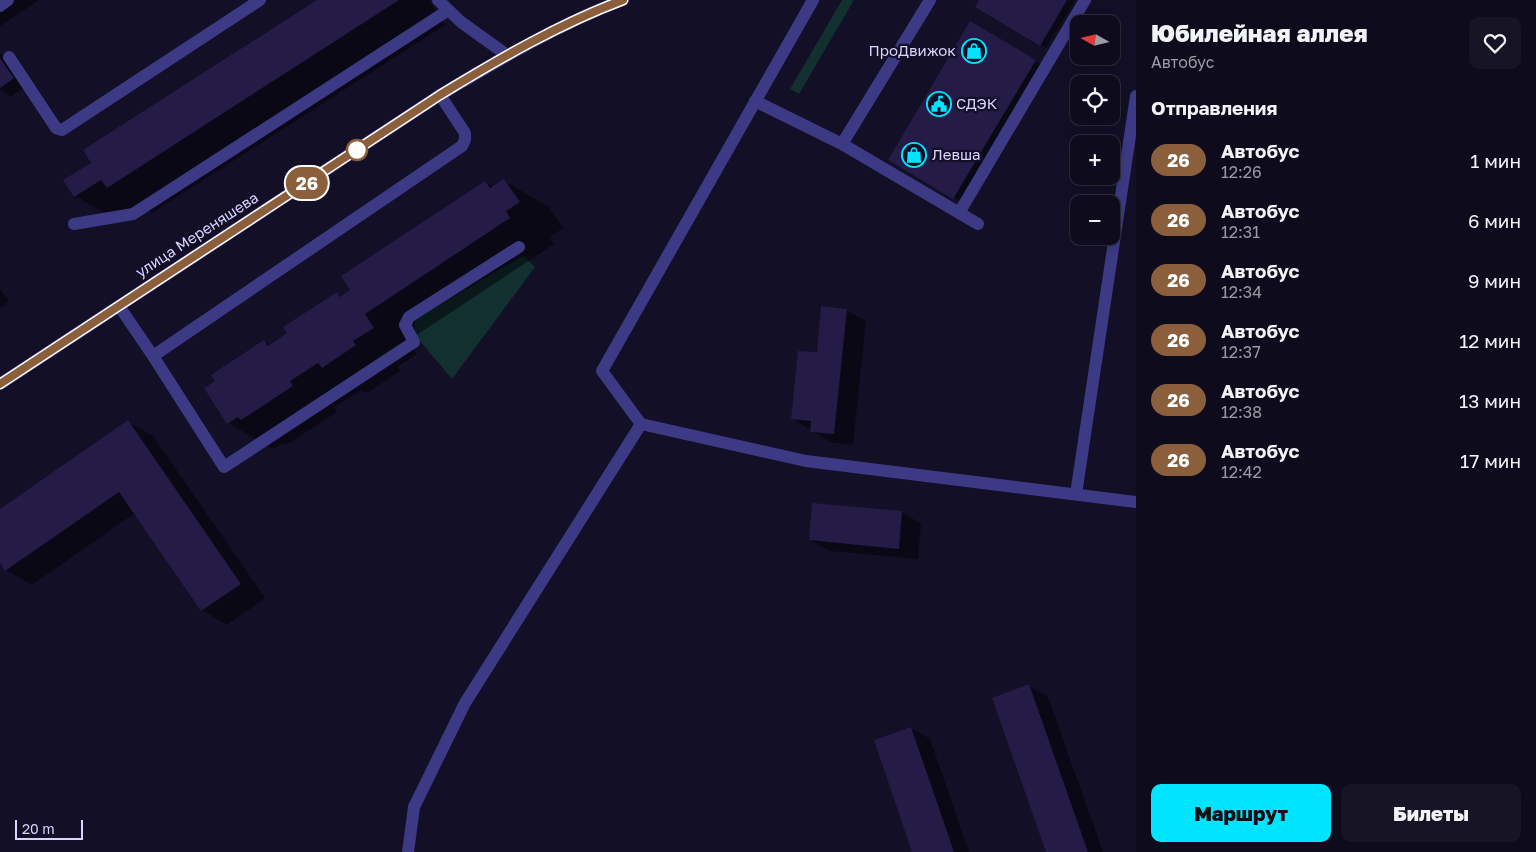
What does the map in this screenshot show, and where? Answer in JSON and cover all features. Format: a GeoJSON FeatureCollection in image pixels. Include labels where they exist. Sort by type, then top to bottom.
{"type":"FeatureCollection","features":[{"type":"Feature","properties":{"kind":"street"},"geometry":{"type":"LineString","coordinates":[[0,6],[8,0]]}},
{"type":"Feature","properties":{"kind":"street"},"geometry":{"type":"LineString","coordinates":[[9,57],[56,128],[62,130],[260,0]]}},
{"type":"Feature","properties":{"kind":"street"},"geometry":{"type":"LineString","coordinates":[[438,0],[447,11],[507,55]]}},
{"type":"Feature","properties":{"kind":"street","name":"улица Мереняшева"},"geometry":{"type":"LineString","coordinates":[[0,384],[440,95],[507,55],[602,4],[623,0]]}},
{"type":"Feature","properties":{"kind":"street"},"geometry":{"type":"LineString","coordinates":[[813,0],[602,371],[641,424],[806,461],[1136,502]]}},
{"type":"Feature","properties":{"kind":"street"},"geometry":{"type":"LineString","coordinates":[[842,144],[930,0]]}},
{"type":"Feature","properties":{"kind":"street"},"geometry":{"type":"LineString","coordinates":[[959,213],[1085,0]]}},
{"type":"Feature","properties":{"kind":"street"},"geometry":{"type":"LineString","coordinates":[[74,224],[133,214],[447,11]]}},
{"type":"Feature","properties":{"kind":"street"},"geometry":{"type":"LineString","coordinates":[[153,356],[462,146],[465,140],[465,133],[440,95]]}},
{"type":"Feature","properties":{"kind":"street"},"geometry":{"type":"LineString","coordinates":[[1076,494],[1136,96]]}},
{"type":"Feature","properties":{"kind":"street"},"geometry":{"type":"LineString","coordinates":[[755,101],[842,144],[978,224]]}},
{"type":"Feature","properties":{"kind":"street"},"geometry":{"type":"LineString","coordinates":[[119,306],[224,467],[414,342],[406,325],[408,317],[519,247]]}},
{"type":"Feature","properties":{"kind":"street"},"geometry":{"type":"LineString","coordinates":[[408,852],[414,807],[465,703],[641,424]]}},
{"type":"Feature","properties":{"kind":"green space"},"geometry":{"type":"Polygon","coordinates":[[[842,0],[854,0],[799,94],[790,89],[842,0]]]}},
{"type":"Feature","properties":{"kind":"green space"},"geometry":{"type":"Polygon","coordinates":[[[523,256],[535,267],[452,379],[414,334],[415,319],[523,256]]]}},
{"type":"Feature","properties":{"kind":"building"},"geometry":{"type":"Polygon","coordinates":[[[317,0],[399,0],[107,188],[101,180],[74,197],[63,180],[91,163],[83,150],[317,0]]]}},
{"type":"Feature","properties":{"kind":"building"},"geometry":{"type":"Polygon","coordinates":[[[979,0],[1067,0],[1040,46],[975,7],[979,0]]]}},
{"type":"Feature","properties":{"kind":"building"},"geometry":{"type":"Polygon","coordinates":[[[970,21],[1036,60],[953,199],[888,160],[970,21]]]}},
{"type":"Feature","properties":{"kind":"building"},"geometry":{"type":"Polygon","coordinates":[[[0,58],[14,78],[0,88],[0,58]]]}},
{"type":"Feature","properties":{"kind":"building"},"geometry":{"type":"Polygon","coordinates":[[[504,179],[520,202],[506,211],[510,218],[365,314],[374,328],[353,341],[356,345],[322,368],[318,363],[290,381],[293,386],[241,420],[238,417],[227,424],[204,388],[215,381],[211,375],[264,340],[268,346],[287,333],[283,327],[337,292],[340,297],[350,290],[341,276],[485,181],[490,188],[504,179]]]}},
{"type":"Feature","properties":{"kind":"building"},"geometry":{"type":"Polygon","coordinates":[[[821,306],[847,309],[834,434],[810,432],[811,421],[791,419],[798,351],[817,352],[821,306]]]}},
{"type":"Feature","properties":{"kind":"building"},"geometry":{"type":"Polygon","coordinates":[[[128,420],[241,584],[201,611],[119,492],[5,571],[0,563],[0,509],[128,420]]]}},
{"type":"Feature","properties":{"kind":"building"},"geometry":{"type":"Polygon","coordinates":[[[812,503],[902,511],[899,549],[809,540],[812,503]]]}},
{"type":"Feature","properties":{"kind":"building"},"geometry":{"type":"Polygon","coordinates":[[[1029,684],[1088,852],[1046,852],[992,698],[1029,684]]]}},
{"type":"Feature","properties":{"kind":"building"},"geometry":{"type":"Polygon","coordinates":[[[911,727],[954,852],[912,852],[874,740],[911,727]]]}},
{"type":"Feature","properties":{"kind":"bus line","name":"26"},"geometry":{"type":"LineString","coordinates":[[0,384],[440,95],[507,55],[604,7],[623,0]]}},
{"type":"Feature","properties":{"kind":"place","name":"ПроДвижок"},"geometry":{"type":"Point","coordinates":[974,51]}},
{"type":"Feature","properties":{"kind":"place","name":"СДЭК"},"geometry":{"type":"Point","coordinates":[939,104]}},
{"type":"Feature","properties":{"kind":"place","name":"Левша"},"geometry":{"type":"Point","coordinates":[914,155]}}]}
